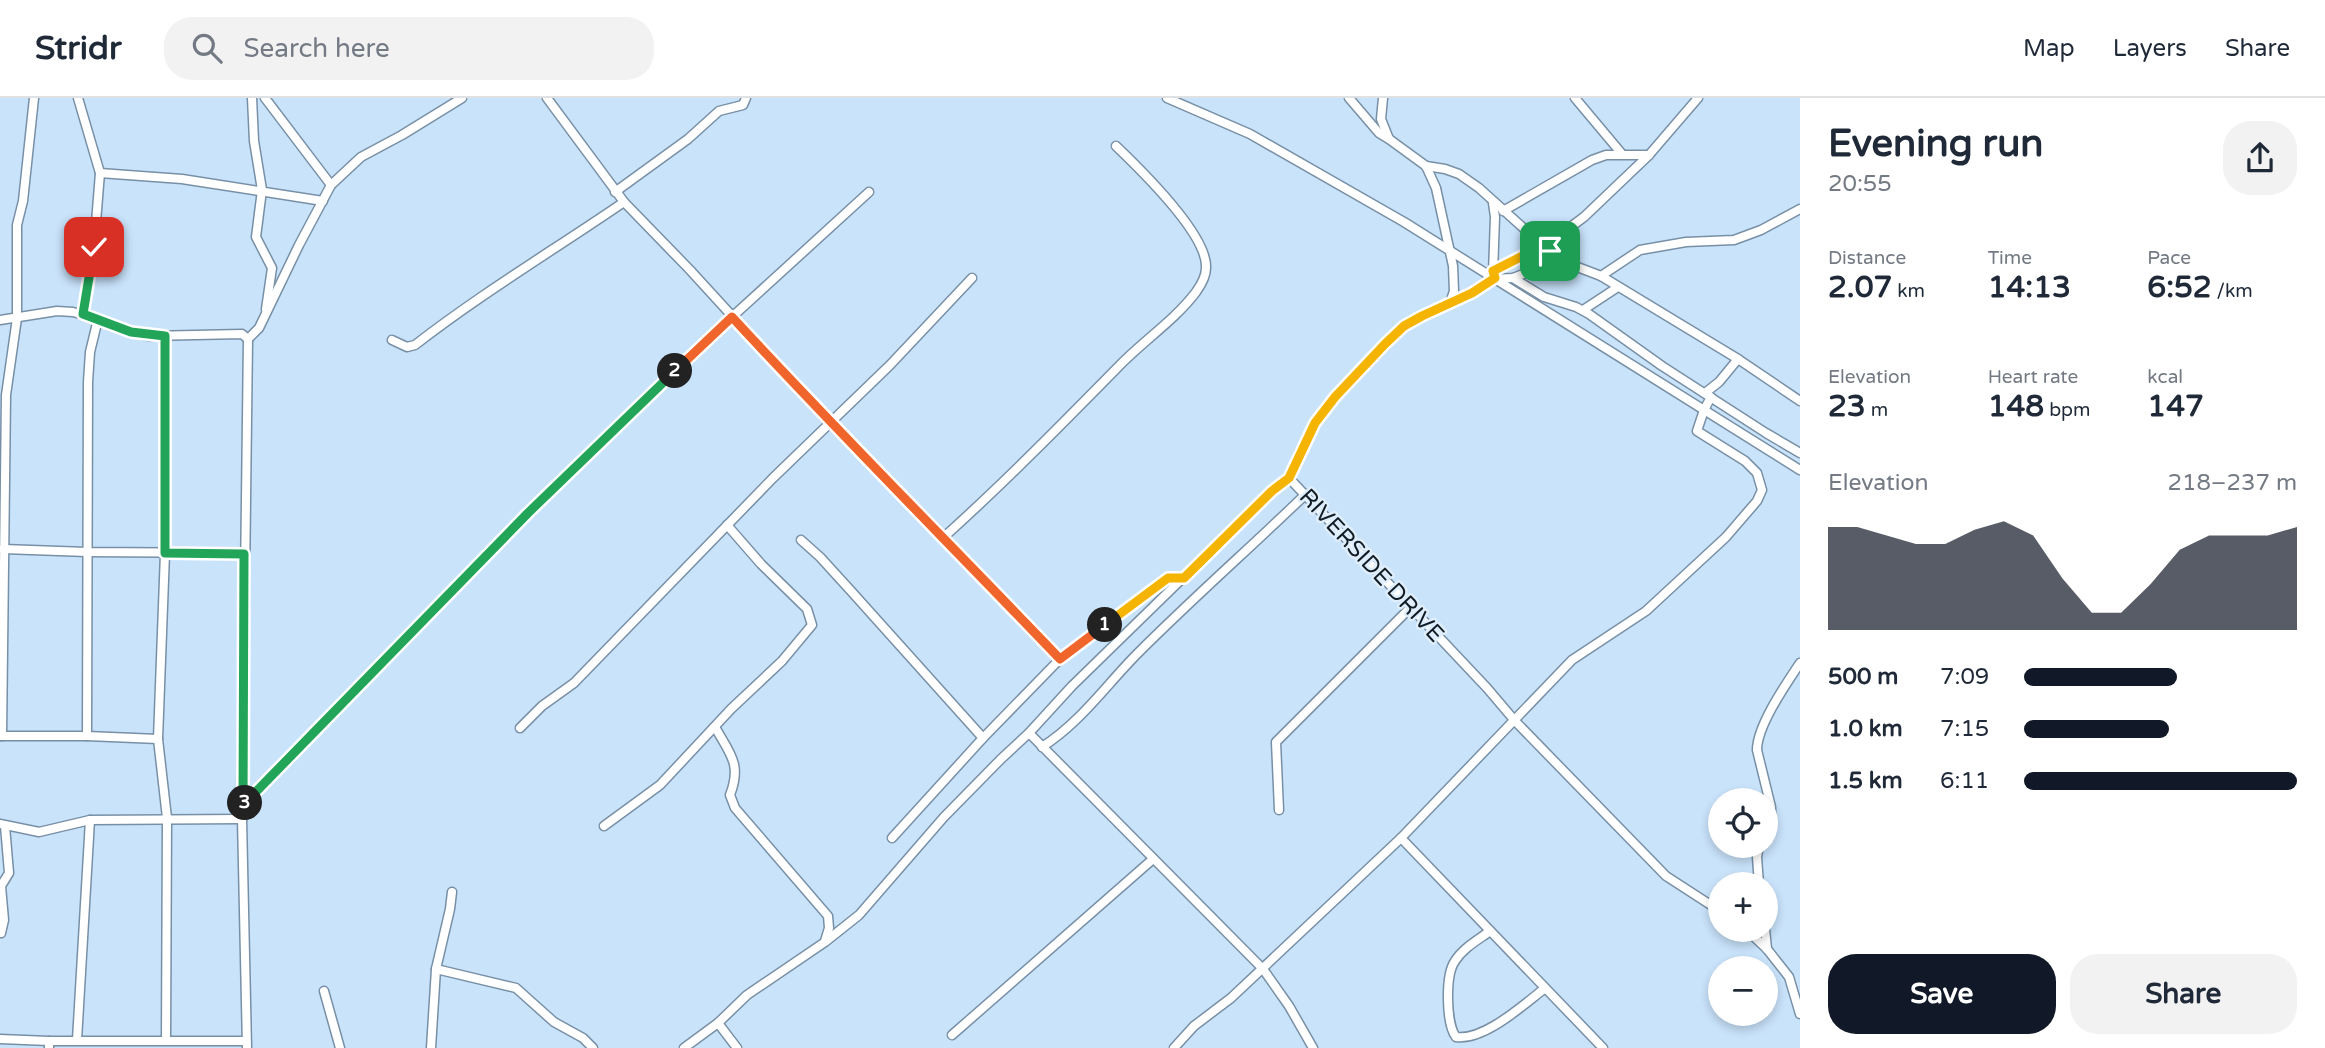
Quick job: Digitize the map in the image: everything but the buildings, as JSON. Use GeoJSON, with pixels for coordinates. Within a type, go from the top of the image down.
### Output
{"type":"FeatureCollection","features":[{"type":"Feature","properties":{"kind":"street"},"geometry":{"type":"LineString","coordinates":[[34,98],[23,201],[17,225],[17,318],[6,396],[1,736],[158,739]]}},
{"type":"Feature","properties":{"kind":"street"},"geometry":{"type":"LineString","coordinates":[[78,98],[100,173],[94,247],[83,314]]}},
{"type":"Feature","properties":{"kind":"street"},"geometry":{"type":"LineString","coordinates":[[252,98],[254,141],[262,190],[256,237],[272,268],[264,319]]}},
{"type":"Feature","properties":{"kind":"street"},"geometry":{"type":"LineString","coordinates":[[265,98],[331,185]]}},
{"type":"Feature","properties":{"kind":"street"},"geometry":{"type":"LineString","coordinates":[[247,339],[264,319],[331,185],[361,157],[462,98]]}},
{"type":"Feature","properties":{"kind":"street"},"geometry":{"type":"LineString","coordinates":[[547,98],[624,202],[829,422],[1060,659]]}},
{"type":"Feature","properties":{"kind":"street"},"geometry":{"type":"LineString","coordinates":[[615,192],[688,139],[719,111],[737,108],[743,105],[746,98]]}},
{"type":"Feature","properties":{"kind":"street"},"geometry":{"type":"LineString","coordinates":[[1167,98],[1250,134],[1450,249],[1800,470]]}},
{"type":"Feature","properties":{"kind":"street"},"geometry":{"type":"LineString","coordinates":[[1349,98],[1380,133],[1426,166],[1451,170],[1479,188],[1559,260],[1601,276],[1798,396]]}},
{"type":"Feature","properties":{"kind":"street"},"geometry":{"type":"LineString","coordinates":[[1383,98],[1381,120],[1389,139]]}},
{"type":"Feature","properties":{"kind":"street"},"geometry":{"type":"LineString","coordinates":[[1575,98],[1622,154]]}},
{"type":"Feature","properties":{"kind":"street"},"geometry":{"type":"LineString","coordinates":[[1289,478],[1315,423],[1335,397],[1404,326],[1472,293],[1596,207],[1649,155],[1698,98]]}},
{"type":"Feature","properties":{"kind":"street"},"geometry":{"type":"LineString","coordinates":[[944,537],[1011,477],[1121,363],[1185,304],[1205,276],[1207,265],[1191,230],[1116,146]]}},
{"type":"Feature","properties":{"kind":"street"},"geometry":{"type":"LineString","coordinates":[[1503,211],[1600,157],[1622,154],[1649,155]]}},
{"type":"Feature","properties":{"kind":"street"},"geometry":{"type":"LineString","coordinates":[[1426,166],[1436,188],[1450,249],[1454,283],[1450,303]]}},
{"type":"Feature","properties":{"kind":"street"},"geometry":{"type":"LineString","coordinates":[[100,173],[161,176],[323,201]]}},
{"type":"Feature","properties":{"kind":"street"},"geometry":{"type":"LineString","coordinates":[[243,804],[528,513],[732,317],[869,191]]}},
{"type":"Feature","properties":{"kind":"street"},"geometry":{"type":"LineString","coordinates":[[392,340],[407,347],[415,345],[492,289],[545,257],[624,202]]}},
{"type":"Feature","properties":{"kind":"street"},"geometry":{"type":"LineString","coordinates":[[1493,203],[1494,276]]}},
{"type":"Feature","properties":{"kind":"street"},"geometry":{"type":"LineString","coordinates":[[1601,276],[1640,250],[1686,242],[1734,240],[1798,214]]}},
{"type":"Feature","properties":{"kind":"street"},"geometry":{"type":"LineString","coordinates":[[1513,278],[1559,260]]}},
{"type":"Feature","properties":{"kind":"street"},"geometry":{"type":"LineString","coordinates":[[1494,276],[1513,278],[1544,297],[1583,310],[1622,339],[1800,453]]}},
{"type":"Feature","properties":{"kind":"street"},"geometry":{"type":"LineString","coordinates":[[520,728],[542,706],[574,683],[829,422],[890,365],[972,278]]}},
{"type":"Feature","properties":{"kind":"street"},"geometry":{"type":"LineString","coordinates":[[1583,310],[1618,287]]}},
{"type":"Feature","properties":{"kind":"street"},"geometry":{"type":"LineString","coordinates":[[0,320],[57,311],[83,314],[131,332],[165,336],[242,334],[247,339],[242,819],[247,1044],[166,1039],[125,1044],[77,1040],[49,1045],[0,1040]]}},
{"type":"Feature","properties":{"kind":"street"},"geometry":{"type":"LineString","coordinates":[[87,736],[88,382],[90,352],[97,318]]}},
{"type":"Feature","properties":{"kind":"street"},"geometry":{"type":"LineString","coordinates":[[165,336],[165,553],[158,739],[167,818],[166,1039]]}},
{"type":"Feature","properties":{"kind":"street"},"geometry":{"type":"LineString","coordinates":[[1174,1048],[1194,1026],[1231,998],[1401,838],[1572,660],[1646,611],[1726,537],[1757,501],[1762,490],[1757,473],[1745,461],[1698,432],[1708,395],[1738,359]]}},
{"type":"Feature","properties":{"kind":"street","name":"RIVERSIDE DRIVE"},"geometry":{"type":"LineString","coordinates":[[684,1048],[718,1023],[747,995],[825,942],[859,915],[944,817],[1072,686],[1272,491],[1289,478],[1515,720],[1666,876],[1708,903]]}},
{"type":"Feature","properties":{"kind":"street"},"geometry":{"type":"LineString","coordinates":[[1042,747],[1073,722],[1179,612],[1306,494]]}},
{"type":"Feature","properties":{"kind":"street"},"geometry":{"type":"LineString","coordinates":[[604,826],[660,785],[782,661],[813,625],[807,609],[761,564],[727,525]]}},
{"type":"Feature","properties":{"kind":"street"},"geometry":{"type":"LineString","coordinates":[[801,540],[852,591],[983,738]]}},
{"type":"Feature","properties":{"kind":"street"},"geometry":{"type":"LineString","coordinates":[[3,549],[244,554]]}},
{"type":"Feature","properties":{"kind":"street"},"geometry":{"type":"LineString","coordinates":[[892,838],[1060,659],[1168,578],[1184,578]]}},
{"type":"Feature","properties":{"kind":"street"},"geometry":{"type":"LineString","coordinates":[[1279,810],[1276,742],[1410,608]]}},
{"type":"Feature","properties":{"kind":"street"},"geometry":{"type":"LineString","coordinates":[[1765,788],[1758,738],[1800,663]]}},
{"type":"Feature","properties":{"kind":"street"},"geometry":{"type":"LineString","coordinates":[[715,727],[736,764],[736,780],[730,795],[735,808],[828,916],[829,928],[825,942]]}},
{"type":"Feature","properties":{"kind":"street"},"geometry":{"type":"LineString","coordinates":[[1029,733],[1263,968],[1313,1048]]}},
{"type":"Feature","properties":{"kind":"street"},"geometry":{"type":"LineString","coordinates":[[1,933],[4,920],[1,886],[9,873],[2,825],[39,832],[90,820],[242,819]]}},
{"type":"Feature","properties":{"kind":"street"},"geometry":{"type":"LineString","coordinates":[[77,1040],[90,820]]}},
{"type":"Feature","properties":{"kind":"street"},"geometry":{"type":"LineString","coordinates":[[1401,838],[1603,1048]]}},
{"type":"Feature","properties":{"kind":"street"},"geometry":{"type":"LineString","coordinates":[[952,1035],[1153,859]]}},
{"type":"Feature","properties":{"kind":"street"},"geometry":{"type":"LineString","coordinates":[[430,1048],[436,968],[452,892]]}},
{"type":"Feature","properties":{"kind":"street"},"geometry":{"type":"LineString","coordinates":[[1490,931],[1454,962],[1449,980],[1449,1010],[1451,1031],[1456,1037],[1464,1038],[1496,1024],[1544,989]]}},
{"type":"Feature","properties":{"kind":"street"},"geometry":{"type":"LineString","coordinates":[[1760,942],[1789,977],[1800,1014]]}},
{"type":"Feature","properties":{"kind":"street"},"geometry":{"type":"LineString","coordinates":[[1766,942],[1767,949]]}},
{"type":"Feature","properties":{"kind":"street"},"geometry":{"type":"LineString","coordinates":[[436,968],[516,988],[554,1022],[583,1038],[593,1048]]}},
{"type":"Feature","properties":{"kind":"street"},"geometry":{"type":"LineString","coordinates":[[324,991],[340,1048]]}},
{"type":"Feature","properties":{"kind":"street"},"geometry":{"type":"LineString","coordinates":[[718,1023],[737,1048]]}},
{"type":"Feature","properties":{"kind":"route"},"geometry":{"type":"LineString","coordinates":[[94,247],[83,314],[131,332],[165,336],[165,553],[244,554],[243,804],[528,513],[732,317],[829,422],[1060,659],[1168,578],[1184,578],[1272,491],[1289,478],[1315,423],[1335,397],[1404,326],[1479,290],[1495,278],[1493,271],[1544,245],[1550,251]]}}]}
